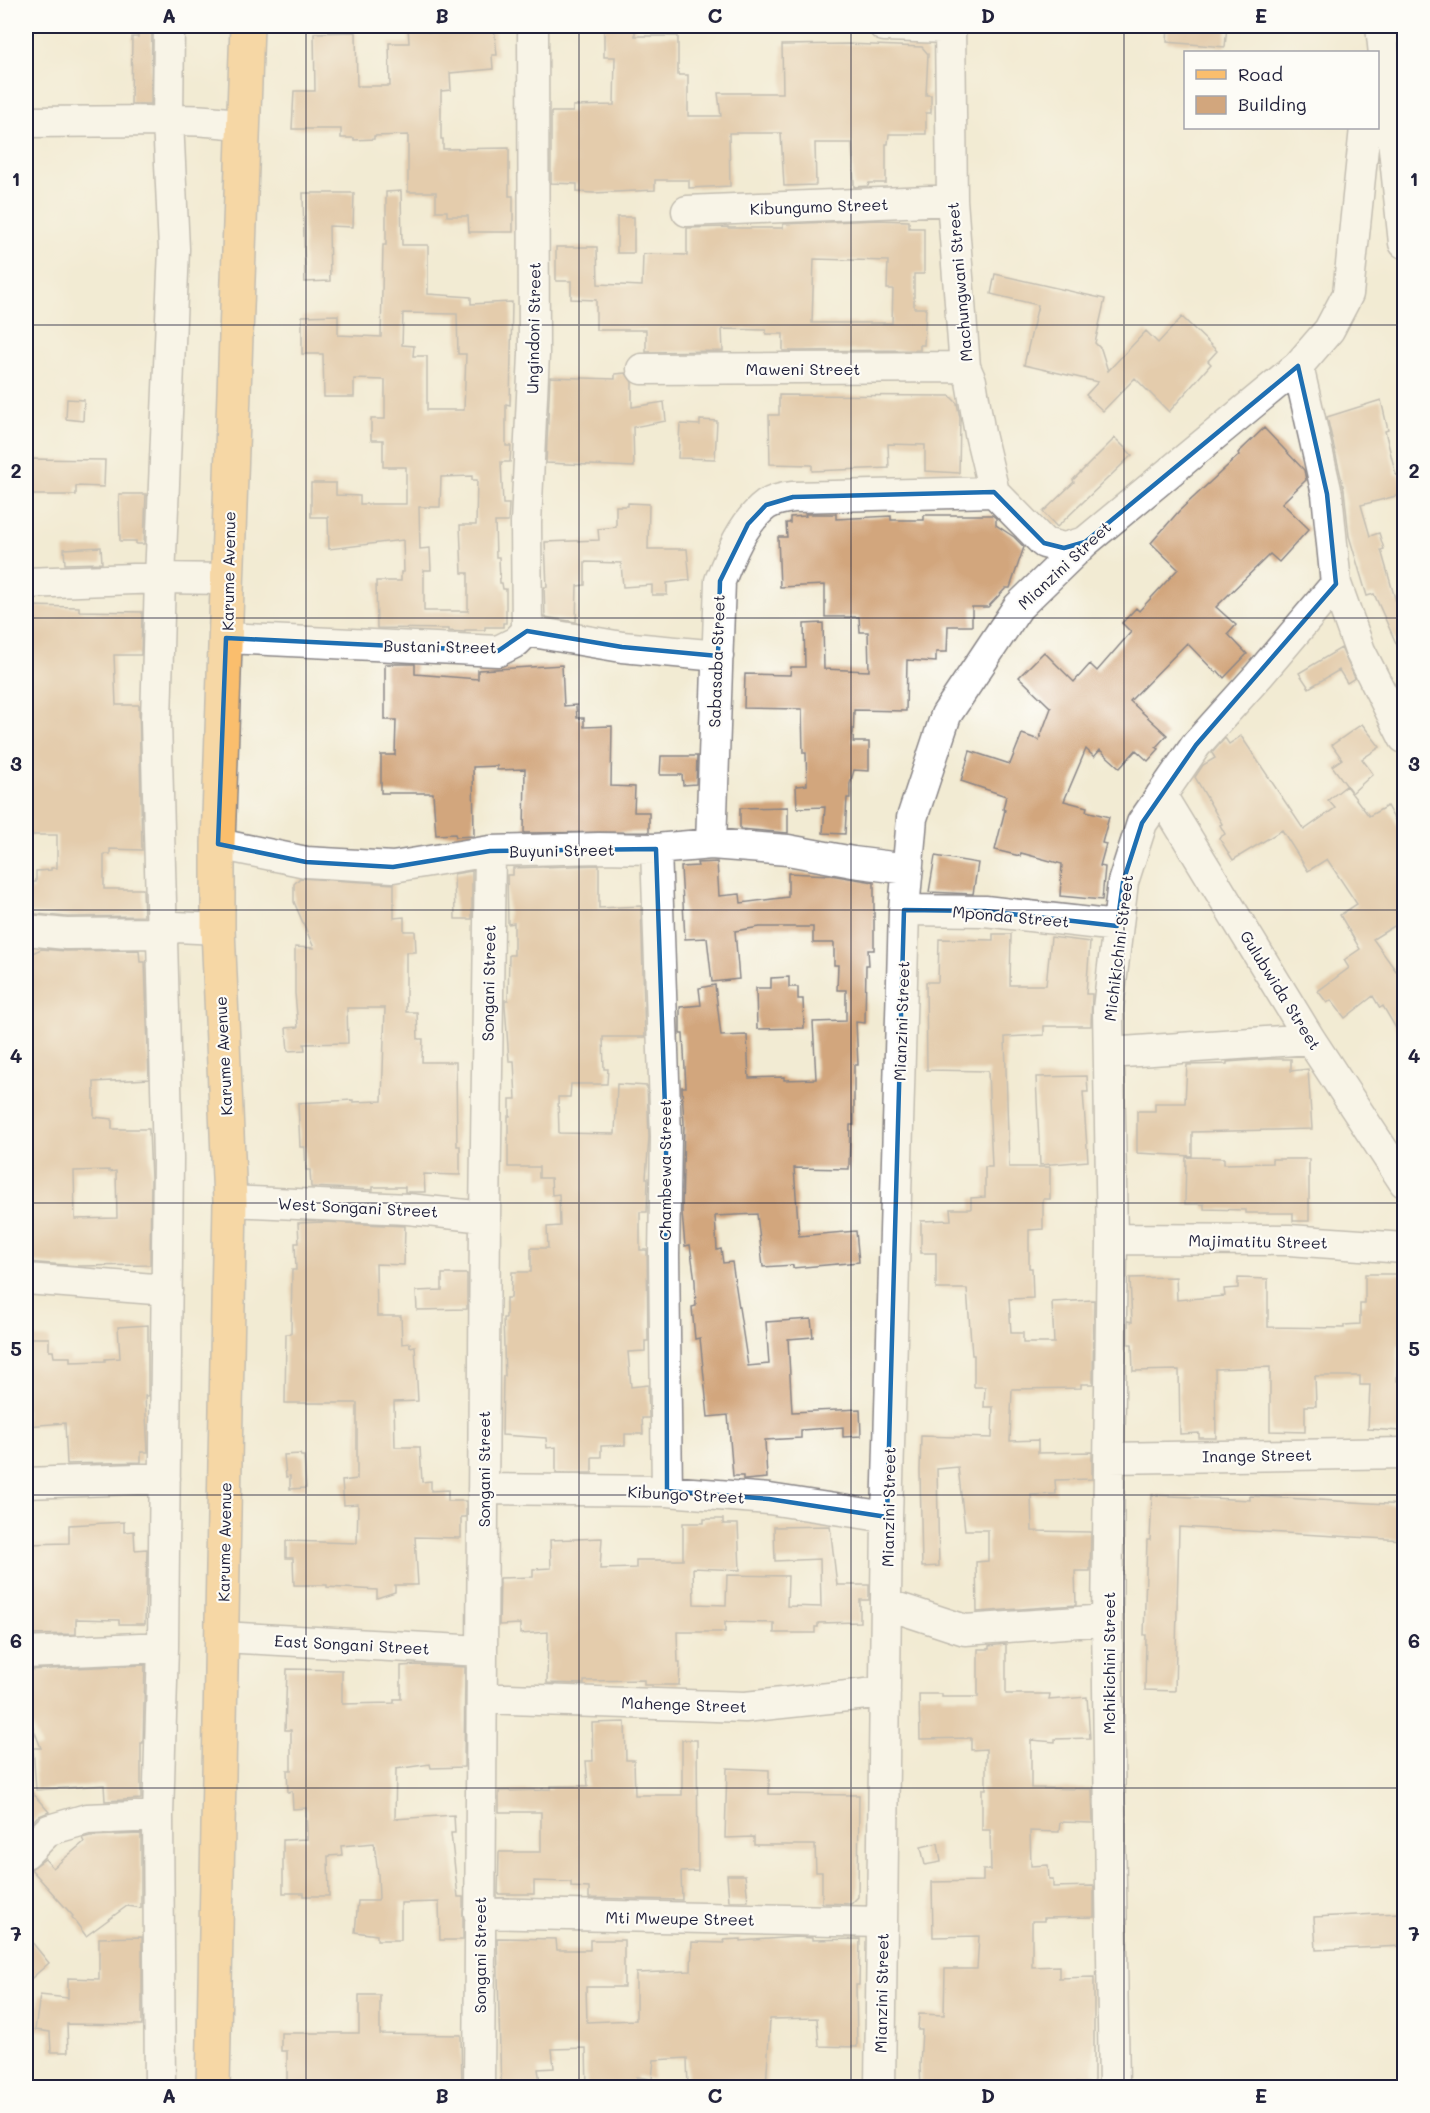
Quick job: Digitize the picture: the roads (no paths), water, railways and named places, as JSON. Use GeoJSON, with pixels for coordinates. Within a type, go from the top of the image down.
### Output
{"type":"FeatureCollection","features":[{"type":"Feature","properties":{"kind":"main road","name":"Karume Avenue"},"geometry":{"type":"LineString","coordinates":[[213,2088],[230,1201],[189,929],[218,844],[226,638],[195,579],[229,123],[247,26]]}},
{"type":"Feature","properties":{"kind":"street"},"geometry":{"type":"LineString","coordinates":[[160,2088],[158,1816],[164,1647],[168,1158],[189,929],[156,721],[195,579],[174,249],[175,121],[169,26]]}},
{"type":"Feature","properties":{"kind":"street","name":"Ungindoni Street"},"geometry":{"type":"LineString","coordinates":[[527,631],[527,493],[534,354],[533,26]]}},
{"type":"Feature","properties":{"kind":"street"},"geometry":{"type":"LineString","coordinates":[[884,26],[950,26]]}},
{"type":"Feature","properties":{"kind":"street","name":"Machungwani Street"},"geometry":{"type":"LineString","coordinates":[[950,26],[952,200],[965,367],[971,381],[980,434],[994,492]]}},
{"type":"Feature","properties":{"kind":"street"},"geometry":{"type":"LineString","coordinates":[[1374,51],[1380,26]]}},
{"type":"Feature","properties":{"kind":"street"},"geometry":{"type":"LineString","coordinates":[[1380,26],[1404,243]]}},
{"type":"Feature","properties":{"kind":"street"},"geometry":{"type":"LineString","coordinates":[[26,122],[229,123]]}},
{"type":"Feature","properties":{"kind":"street","name":"Mianzini Street"},"geometry":{"type":"LineString","coordinates":[[880,2088],[887,1517],[904,910],[912,818],[946,715],[1018,608],[1085,542],[1298,366],[1329,330],[1348,294],[1365,129]]}},
{"type":"Feature","properties":{"kind":"street","name":"Kibungumo Street"},"geometry":{"type":"LineString","coordinates":[[687,211],[952,200]]}},
{"type":"Feature","properties":{"kind":"street"},"geometry":{"type":"LineString","coordinates":[[1298,366],[1327,494],[1336,584],[1360,651],[1404,738]]}},
{"type":"Feature","properties":{"kind":"street","name":"Maweni Street"},"geometry":{"type":"LineString","coordinates":[[642,369],[965,367]]}},
{"type":"Feature","properties":{"kind":"street"},"geometry":{"type":"LineString","coordinates":[[994,492],[1044,543],[1064,549],[1085,542]]}},
{"type":"Feature","properties":{"kind":"street","name":"Sabasaba Street"},"geometry":{"type":"LineString","coordinates":[[711,844],[720,580],[748,524],[766,505],[793,497],[994,492]]}},
{"type":"Feature","properties":{"kind":"street"},"geometry":{"type":"LineString","coordinates":[[26,583],[195,579]]}},
{"type":"Feature","properties":{"kind":"street","name":"Michikichini Street"},"geometry":{"type":"LineString","coordinates":[[1112,1239],[1108,1009],[1123,882],[1142,823],[1196,745],[1336,584]]}},
{"type":"Feature","properties":{"kind":"street"},"geometry":{"type":"LineString","coordinates":[[527,631],[622,647],[718,656]]}},
{"type":"Feature","properties":{"kind":"street","name":"Bustani Street"},"geometry":{"type":"LineString","coordinates":[[226,638],[498,651],[516,642],[527,631]]}},
{"type":"Feature","properties":{"kind":"street","name":"Gulubwida Street"},"geometry":{"type":"LineString","coordinates":[[1161,795],[1310,1039],[1404,1182]]}},
{"type":"Feature","properties":{"kind":"street","name":"Buyuni Street"},"geometry":{"type":"LineString","coordinates":[[218,844],[306,862],[393,867],[490,851],[656,849],[711,844],[788,850],[908,869]]}},
{"type":"Feature","properties":{"kind":"street","name":"Chambewa Street"},"geometry":{"type":"LineString","coordinates":[[656,849],[666,1137],[664,1256],[667,1491]]}},
{"type":"Feature","properties":{"kind":"street","name":"Songani Street"},"geometry":{"type":"LineString","coordinates":[[479,2088],[490,851]]}},
{"type":"Feature","properties":{"kind":"street","name":"Mponda Street"},"geometry":{"type":"LineString","coordinates":[[904,910],[985,911],[1118,927]]}},
{"type":"Feature","properties":{"kind":"street"},"geometry":{"type":"LineString","coordinates":[[26,930],[66,934],[189,929]]}},
{"type":"Feature","properties":{"kind":"street"},"geometry":{"type":"LineString","coordinates":[[1109,1053],[1310,1039]]}},
{"type":"Feature","properties":{"kind":"street","name":"West Songani Street"},"geometry":{"type":"LineString","coordinates":[[230,1201],[408,1209],[485,1217]]}},
{"type":"Feature","properties":{"kind":"street","name":"Majimatitu Street"},"geometry":{"type":"LineString","coordinates":[[1112,1239],[1289,1240],[1404,1248]]}},
{"type":"Feature","properties":{"kind":"street","name":"Mchikichini Street"},"geometry":{"type":"LineString","coordinates":[[1112,1239],[1107,1620],[1114,2088]]}},
{"type":"Feature","properties":{"kind":"street"},"geometry":{"type":"LineString","coordinates":[[26,1279],[167,1290]]}},
{"type":"Feature","properties":{"kind":"street","name":"Inange Street"},"geometry":{"type":"LineString","coordinates":[[1110,1458],[1404,1453]]}},
{"type":"Feature","properties":{"kind":"street"},"geometry":{"type":"LineString","coordinates":[[26,1483],[165,1478]]}},
{"type":"Feature","properties":{"kind":"street","name":"Kibungo Street"},"geometry":{"type":"LineString","coordinates":[[483,1489],[667,1491],[769,1499],[887,1517]]}},
{"type":"Feature","properties":{"kind":"street"},"geometry":{"type":"LineString","coordinates":[[886,1604],[965,1630],[1107,1620]]}},
{"type":"Feature","properties":{"kind":"street","name":"East Songani Street"},"geometry":{"type":"LineString","coordinates":[[222,1637],[482,1651]]}},
{"type":"Feature","properties":{"kind":"street"},"geometry":{"type":"LineString","coordinates":[[26,1653],[164,1647]]}},
{"type":"Feature","properties":{"kind":"street","name":"Mahenge Street"},"geometry":{"type":"LineString","coordinates":[[482,1698],[745,1707],[885,1692]]}},
{"type":"Feature","properties":{"kind":"street"},"geometry":{"type":"LineString","coordinates":[[26,1853],[49,1830],[87,1819],[158,1816]]}},
{"type":"Feature","properties":{"kind":"street","name":"Mti Mweupe Street"},"geometry":{"type":"LineString","coordinates":[[479,1913],[882,1922]]}}]}
